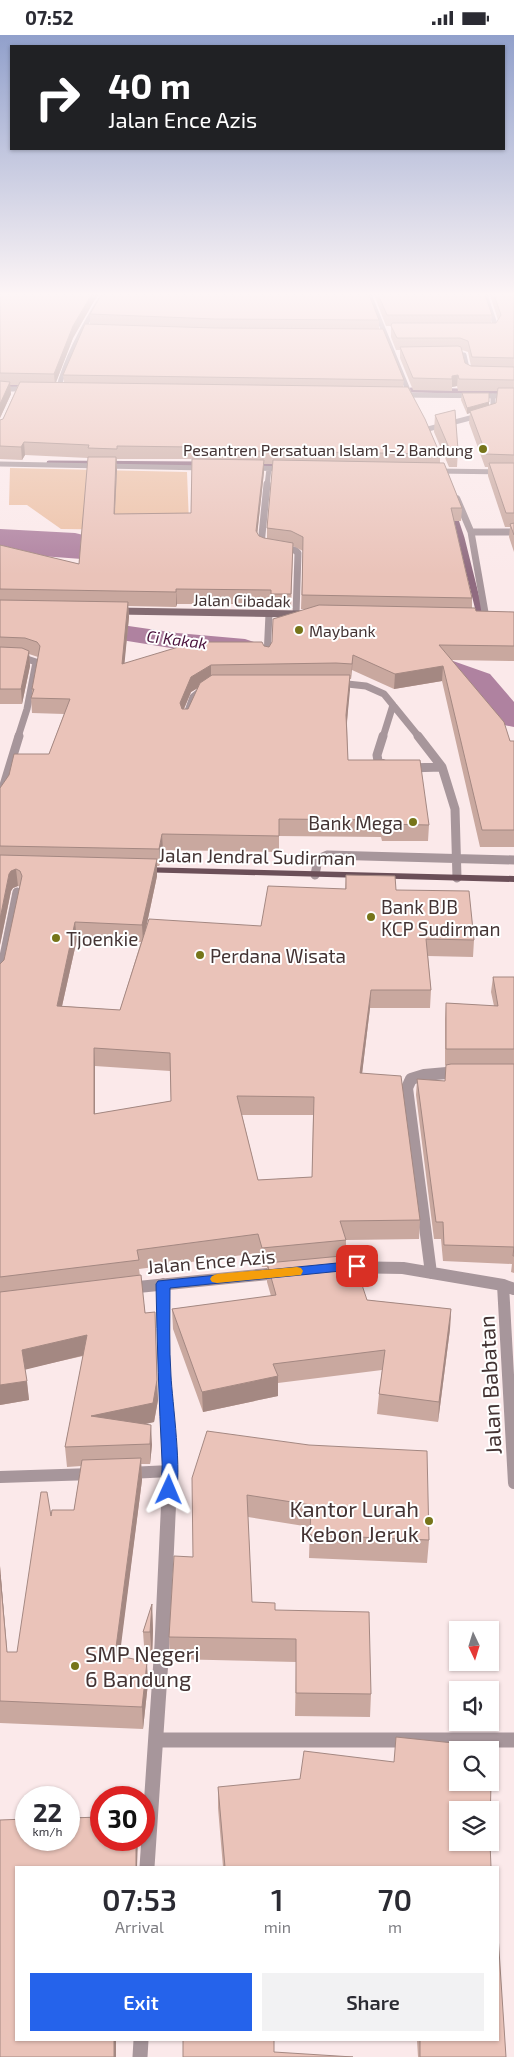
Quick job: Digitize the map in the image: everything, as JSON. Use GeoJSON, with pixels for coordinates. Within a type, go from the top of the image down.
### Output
{"type":"FeatureCollection","features":[{"type":"Feature","properties":{"kind":"main road","name":"Jalan Cibadak"},"geometry":{"type":"LineString","coordinates":[[110,611],[306,615]]}},
{"type":"Feature","properties":{"kind":"main road"},"geometry":{"type":"LineString","coordinates":[[477,618],[496,618]]}},
{"type":"Feature","properties":{"kind":"main road","name":"Jalan Jendral Sudirman"},"geometry":{"type":"LineString","coordinates":[[130,870],[514,879]]}},
{"type":"Feature","properties":{"kind":"street"},"geometry":{"type":"LineString","coordinates":[[50,390],[58,386]]}},
{"type":"Feature","properties":{"kind":"street"},"geometry":{"type":"LineString","coordinates":[[60,386],[68,390]]}},
{"type":"Feature","properties":{"kind":"street"},"geometry":{"type":"LineString","coordinates":[[407,386],[414,404]]}},
{"type":"Feature","properties":{"kind":"street"},"geometry":{"type":"LineString","coordinates":[[0,389],[34,389]]}},
{"type":"Feature","properties":{"kind":"street"},"geometry":{"type":"LineString","coordinates":[[14,397],[18,389]]}},
{"type":"Feature","properties":{"kind":"street"},"geometry":{"type":"LineString","coordinates":[[390,395],[514,396]]}},
{"type":"Feature","properties":{"kind":"street"},"geometry":{"type":"LineString","coordinates":[[428,429],[487,415],[493,411],[492,396]]}},
{"type":"Feature","properties":{"kind":"street"},"geometry":{"type":"LineString","coordinates":[[423,421],[431,438]]}},
{"type":"Feature","properties":{"kind":"street"},"geometry":{"type":"LineString","coordinates":[[442,463],[448,479]]}},
{"type":"Feature","properties":{"kind":"street"},"geometry":{"type":"LineString","coordinates":[[0,465],[209,468]]}},
{"type":"Feature","properties":{"kind":"street"},"geometry":{"type":"LineString","coordinates":[[249,468],[298,469]]}},
{"type":"Feature","properties":{"kind":"street"},"geometry":{"type":"LineString","coordinates":[[268,549],[261,545],[269,469]]}},
{"type":"Feature","properties":{"kind":"street"},"geometry":{"type":"LineString","coordinates":[[425,471],[514,472]]}},
{"type":"Feature","properties":{"kind":"street"},"geometry":{"type":"LineString","coordinates":[[452,488],[471,533],[486,618]]}},
{"type":"Feature","properties":{"kind":"street"},"geometry":{"type":"LineString","coordinates":[[471,533],[514,532]]}},
{"type":"Feature","properties":{"kind":"street"},"geometry":{"type":"LineString","coordinates":[[278,549],[295,550],[298,553],[296,614]]}},
{"type":"Feature","properties":{"kind":"street"},"geometry":{"type":"LineString","coordinates":[[267,654],[269,614]]}},
{"type":"Feature","properties":{"kind":"street"},"geometry":{"type":"LineString","coordinates":[[0,657],[34,659],[36,662],[26,709],[0,798]]}},
{"type":"Feature","properties":{"kind":"street"},"geometry":{"type":"LineString","coordinates":[[326,683],[366,686],[384,695],[442,767],[455,809],[457,878]]}},
{"type":"Feature","properties":{"kind":"street"},"geometry":{"type":"LineString","coordinates":[[185,720],[192,697],[211,685]]}},
{"type":"Feature","properties":{"kind":"street"},"geometry":{"type":"LineString","coordinates":[[393,705],[377,755],[378,761],[384,765],[399,768],[442,767]]}},
{"type":"Feature","properties":{"kind":"street"},"geometry":{"type":"LineString","coordinates":[[315,875],[316,859],[326,855],[514,860]]}},
{"type":"Feature","properties":{"kind":"street"},"geometry":{"type":"LineString","coordinates":[[0,976],[17,893]]}},
{"type":"Feature","properties":{"kind":"street"},"geometry":{"type":"LineString","coordinates":[[431,1273],[407,1088],[411,1079],[424,1075],[470,1072]]}},
{"type":"Feature","properties":{"kind":"street"},"geometry":{"type":"LineString","coordinates":[[328,1269],[357,1266],[431,1273],[509,1287]]}},
{"type":"Feature","properties":{"kind":"street","name":"Jalan Ence Azis"},"geometry":{"type":"LineString","coordinates":[[114,1289],[289,1272]]}},
{"type":"Feature","properties":{"kind":"street"},"geometry":{"type":"LineString","coordinates":[[147,1866],[156,1740],[170,1471],[164,1374],[163,1284]]}},
{"type":"Feature","properties":{"kind":"street","name":"Jalan Babatan"},"geometry":{"type":"LineString","coordinates":[[509,1287],[514,1483]]}},
{"type":"Feature","properties":{"kind":"street"},"geometry":{"type":"LineString","coordinates":[[0,1477],[170,1471]]}},
{"type":"Feature","properties":{"kind":"street"},"geometry":{"type":"LineString","coordinates":[[156,1740],[514,1740]]}},
{"type":"Feature","properties":{"kind":"street"},"geometry":{"type":"LineString","coordinates":[[140,2041],[140,2057]]}},
{"type":"Feature","properties":{"kind":"shaded area"},"geometry":{"type":"Polygon","coordinates":[[[10,468],[187,472],[189,523],[139,530],[61,529],[27,505],[9,505],[10,468]]]}},
{"type":"Feature","properties":{"kind":"building"},"geometry":{"type":"Polygon","coordinates":[[[0,386],[8,386],[0,404],[0,386]]]}},
{"type":"Feature","properties":{"kind":"building"},"geometry":{"type":"Polygon","coordinates":[[[18,386],[408,387],[425,419],[440,454],[192,450],[192,447],[117,446],[117,449],[88,448],[89,445],[24,442],[21,447],[0,446],[0,420],[3,419],[18,386]]]}},
{"type":"Feature","properties":{"kind":"building"},"geometry":{"type":"Polygon","coordinates":[[[498,388],[514,388],[514,455],[486,454],[470,411],[496,403],[498,388]]]}},
{"type":"Feature","properties":{"kind":"building"},"geometry":{"type":"Polygon","coordinates":[[[462,393],[489,393],[489,402],[467,408],[462,393]]]}},
{"type":"Feature","properties":{"kind":"building"},"geometry":{"type":"Polygon","coordinates":[[[455,410],[458,450],[450,450],[435,415],[455,410]]]}},
{"type":"Feature","properties":{"kind":"building"},"geometry":{"type":"Polygon","coordinates":[[[88,457],[116,457],[114,514],[191,513],[192,459],[264,460],[256,531],[259,536],[264,538],[293,543],[291,594],[271,594],[271,590],[176,589],[176,592],[0,589],[0,545],[79,564],[88,457]]]}},
{"type":"Feature","properties":{"kind":"building"},"geometry":{"type":"Polygon","coordinates":[[[273,460],[444,463],[462,508],[451,508],[472,598],[302,595],[303,537],[291,531],[267,528],[273,460]]]}},
{"type":"Feature","properties":{"kind":"building"},"geometry":{"type":"Polygon","coordinates":[[[489,463],[514,463],[514,513],[506,513],[489,463]]]}},
{"type":"Feature","properties":{"kind":"building"},"geometry":{"type":"Polygon","coordinates":[[[514,523],[514,535],[510,524],[514,523]]]}},
{"type":"Feature","properties":{"kind":"building"},"geometry":{"type":"Polygon","coordinates":[[[0,600],[128,602],[122,664],[195,642],[262,642],[264,646],[269,647],[272,642],[273,619],[319,605],[475,608],[476,611],[514,612],[514,646],[439,645],[504,722],[510,741],[514,741],[514,830],[482,830],[443,666],[395,674],[353,655],[352,664],[211,665],[191,677],[180,703],[182,709],[188,709],[200,683],[212,675],[350,675],[346,715],[348,760],[420,760],[429,825],[382,824],[382,820],[279,819],[279,836],[162,834],[159,849],[0,846],[0,788],[9,775],[14,754],[49,754],[70,699],[31,698],[40,646],[37,642],[25,638],[0,637],[0,600]]]}},
{"type":"Feature","properties":{"kind":"building"},"geometry":{"type":"Polygon","coordinates":[[[0,647],[22,648],[29,651],[21,689],[0,689],[0,647]]]}},
{"type":"Feature","properties":{"kind":"building"},"geometry":{"type":"Polygon","coordinates":[[[0,855],[157,859],[142,925],[75,922],[57,1006],[120,1010],[149,919],[261,926],[268,886],[346,889],[346,875],[395,876],[396,890],[469,891],[474,940],[426,939],[431,990],[371,990],[360,1073],[401,1076],[420,1220],[340,1221],[346,1240],[262,1248],[258,1234],[137,1250],[139,1260],[0,1277],[0,964],[4,960],[22,876],[20,871],[16,869],[9,874],[0,919],[0,855]],[[94,1048],[94,1114],[171,1101],[170,1053],[94,1048]],[[237,1096],[258,1180],[312,1177],[314,1097],[237,1096]]]}},
{"type":"Feature","properties":{"kind":"building"},"geometry":{"type":"Polygon","coordinates":[[[493,977],[514,977],[514,1049],[446,1049],[446,1003],[498,1006],[493,977]]]}},
{"type":"Feature","properties":{"kind":"building"},"geometry":{"type":"Polygon","coordinates":[[[514,1064],[514,1247],[444,1245],[443,1222],[436,1222],[417,1079],[445,1081],[446,1065],[514,1064]]]}},
{"type":"Feature","properties":{"kind":"building"},"geometry":{"type":"Polygon","coordinates":[[[352,1255],[367,1300],[451,1309],[439,1402],[379,1394],[385,1350],[273,1364],[278,1376],[202,1392],[172,1309],[276,1295],[267,1263],[352,1255]]]}},
{"type":"Feature","properties":{"kind":"building"},"geometry":{"type":"Polygon","coordinates":[[[141,1275],[145,1313],[155,1312],[157,1380],[153,1403],[91,1416],[151,1425],[150,1444],[65,1447],[87,1335],[22,1350],[27,1381],[0,1385],[0,1292],[141,1275]]]}},
{"type":"Feature","properties":{"kind":"building"},"geometry":{"type":"Polygon","coordinates":[[[207,1431],[309,1445],[427,1451],[429,1540],[310,1535],[311,1505],[247,1495],[252,1602],[275,1603],[275,1610],[369,1612],[371,1694],[296,1693],[296,1639],[169,1637],[174,1556],[193,1557],[192,1478],[207,1431]]]}},
{"type":"Feature","properties":{"kind":"building"},"geometry":{"type":"Polygon","coordinates":[[[141,1458],[115,1655],[147,1662],[142,1707],[0,1701],[0,1575],[7,1652],[17,1652],[41,1492],[47,1492],[51,1516],[52,1510],[74,1510],[82,1460],[141,1458]]]}},
{"type":"Feature","properties":{"kind":"building"},"geometry":{"type":"Polygon","coordinates":[[[152,1604],[150,1632],[143,1632],[152,1604]]]}},
{"type":"Feature","properties":{"kind":"building"},"geometry":{"type":"Polygon","coordinates":[[[396,1737],[449,1743],[449,1791],[491,1791],[491,1801],[449,1801],[449,1851],[490,1851],[491,1866],[225,1866],[218,1787],[300,1779],[304,1751],[394,1762],[396,1737]]]}},
{"type":"Feature","properties":{"kind":"building"},"geometry":{"type":"Polygon","coordinates":[[[90,1817],[90,1851],[136,1851],[136,1866],[15,1866],[15,2041],[114,2041],[114,2057],[0,2057],[0,1820],[15,1819],[15,1851],[80,1851],[80,1818],[90,1817]]]}},
{"type":"Feature","properties":{"kind":"building"},"geometry":{"type":"Polygon","coordinates":[[[499,1950],[506,2057],[420,2057],[420,2041],[499,2041],[499,1950]]]}},
{"type":"Feature","properties":{"kind":"building"},"geometry":{"type":"Polygon","coordinates":[[[183,2041],[274,2041],[274,2052],[353,2057],[183,2057],[183,2041]]]}},
{"type":"Feature","properties":{"kind":"waterway"},"geometry":{"type":"LineString","coordinates":[[411,390],[514,392]]}},
{"type":"Feature","properties":{"kind":"waterway"},"geometry":{"type":"LineString","coordinates":[[49,463],[204,464]]}},
{"type":"Feature","properties":{"kind":"waterway"},"geometry":{"type":"LineString","coordinates":[[251,465],[286,465]]}},
{"type":"Feature","properties":{"kind":"waterway"},"geometry":{"type":"LineString","coordinates":[[451,508],[461,538],[480,614]]}},
{"type":"Feature","properties":{"kind":"waterway","name":"Ci Kakak"},"geometry":{"type":"LineString","coordinates":[[0,541],[75,545],[103,552],[100,594]]}},
{"type":"Feature","properties":{"kind":"waterway","name":"Ci Kakak"},"geometry":{"type":"LineString","coordinates":[[87,628],[177,641],[245,647]]}},
{"type":"Feature","properties":{"kind":"waterway","name":"Ci Kakak"},"geometry":{"type":"LineString","coordinates":[[416,656],[481,680],[514,719]]}},
{"type":"Feature","properties":{"kind":"slow traffic"},"geometry":{"type":"LineString","coordinates":[[217,1279],[297,1271]]}},
{"type":"Feature","properties":{"kind":"place","name":"Pesantren Persatuan Islam 1-2 Bandung"},"geometry":{"type":"Point","coordinates":[483,449]}},
{"type":"Feature","properties":{"kind":"place","name":"Maybank"},"geometry":{"type":"Point","coordinates":[299,630]}},
{"type":"Feature","properties":{"kind":"place","name":"Bank Mega"},"geometry":{"type":"Point","coordinates":[413,822]}},
{"type":"Feature","properties":{"kind":"place","name":"Bank BJB KCP Sudirman"},"geometry":{"type":"Point","coordinates":[371,917]}},
{"type":"Feature","properties":{"kind":"place","name":"Tjoenkie"},"geometry":{"type":"Point","coordinates":[56,938]}},
{"type":"Feature","properties":{"kind":"place","name":"Perdana Wisata"},"geometry":{"type":"Point","coordinates":[200,955]}},
{"type":"Feature","properties":{"kind":"place","name":"Kantor Lurah Kebon Jeruk"},"geometry":{"type":"Point","coordinates":[429,1521]}},
{"type":"Feature","properties":{"kind":"place","name":"SMP Negeri 6 Bandung"},"geometry":{"type":"Point","coordinates":[75,1666]}},
{"type":"Feature","properties":{"kind":"route"},"geometry":{"type":"LineString","coordinates":[[169,1490],[170,1471],[164,1374],[163,1284],[357,1266]]}}]}
